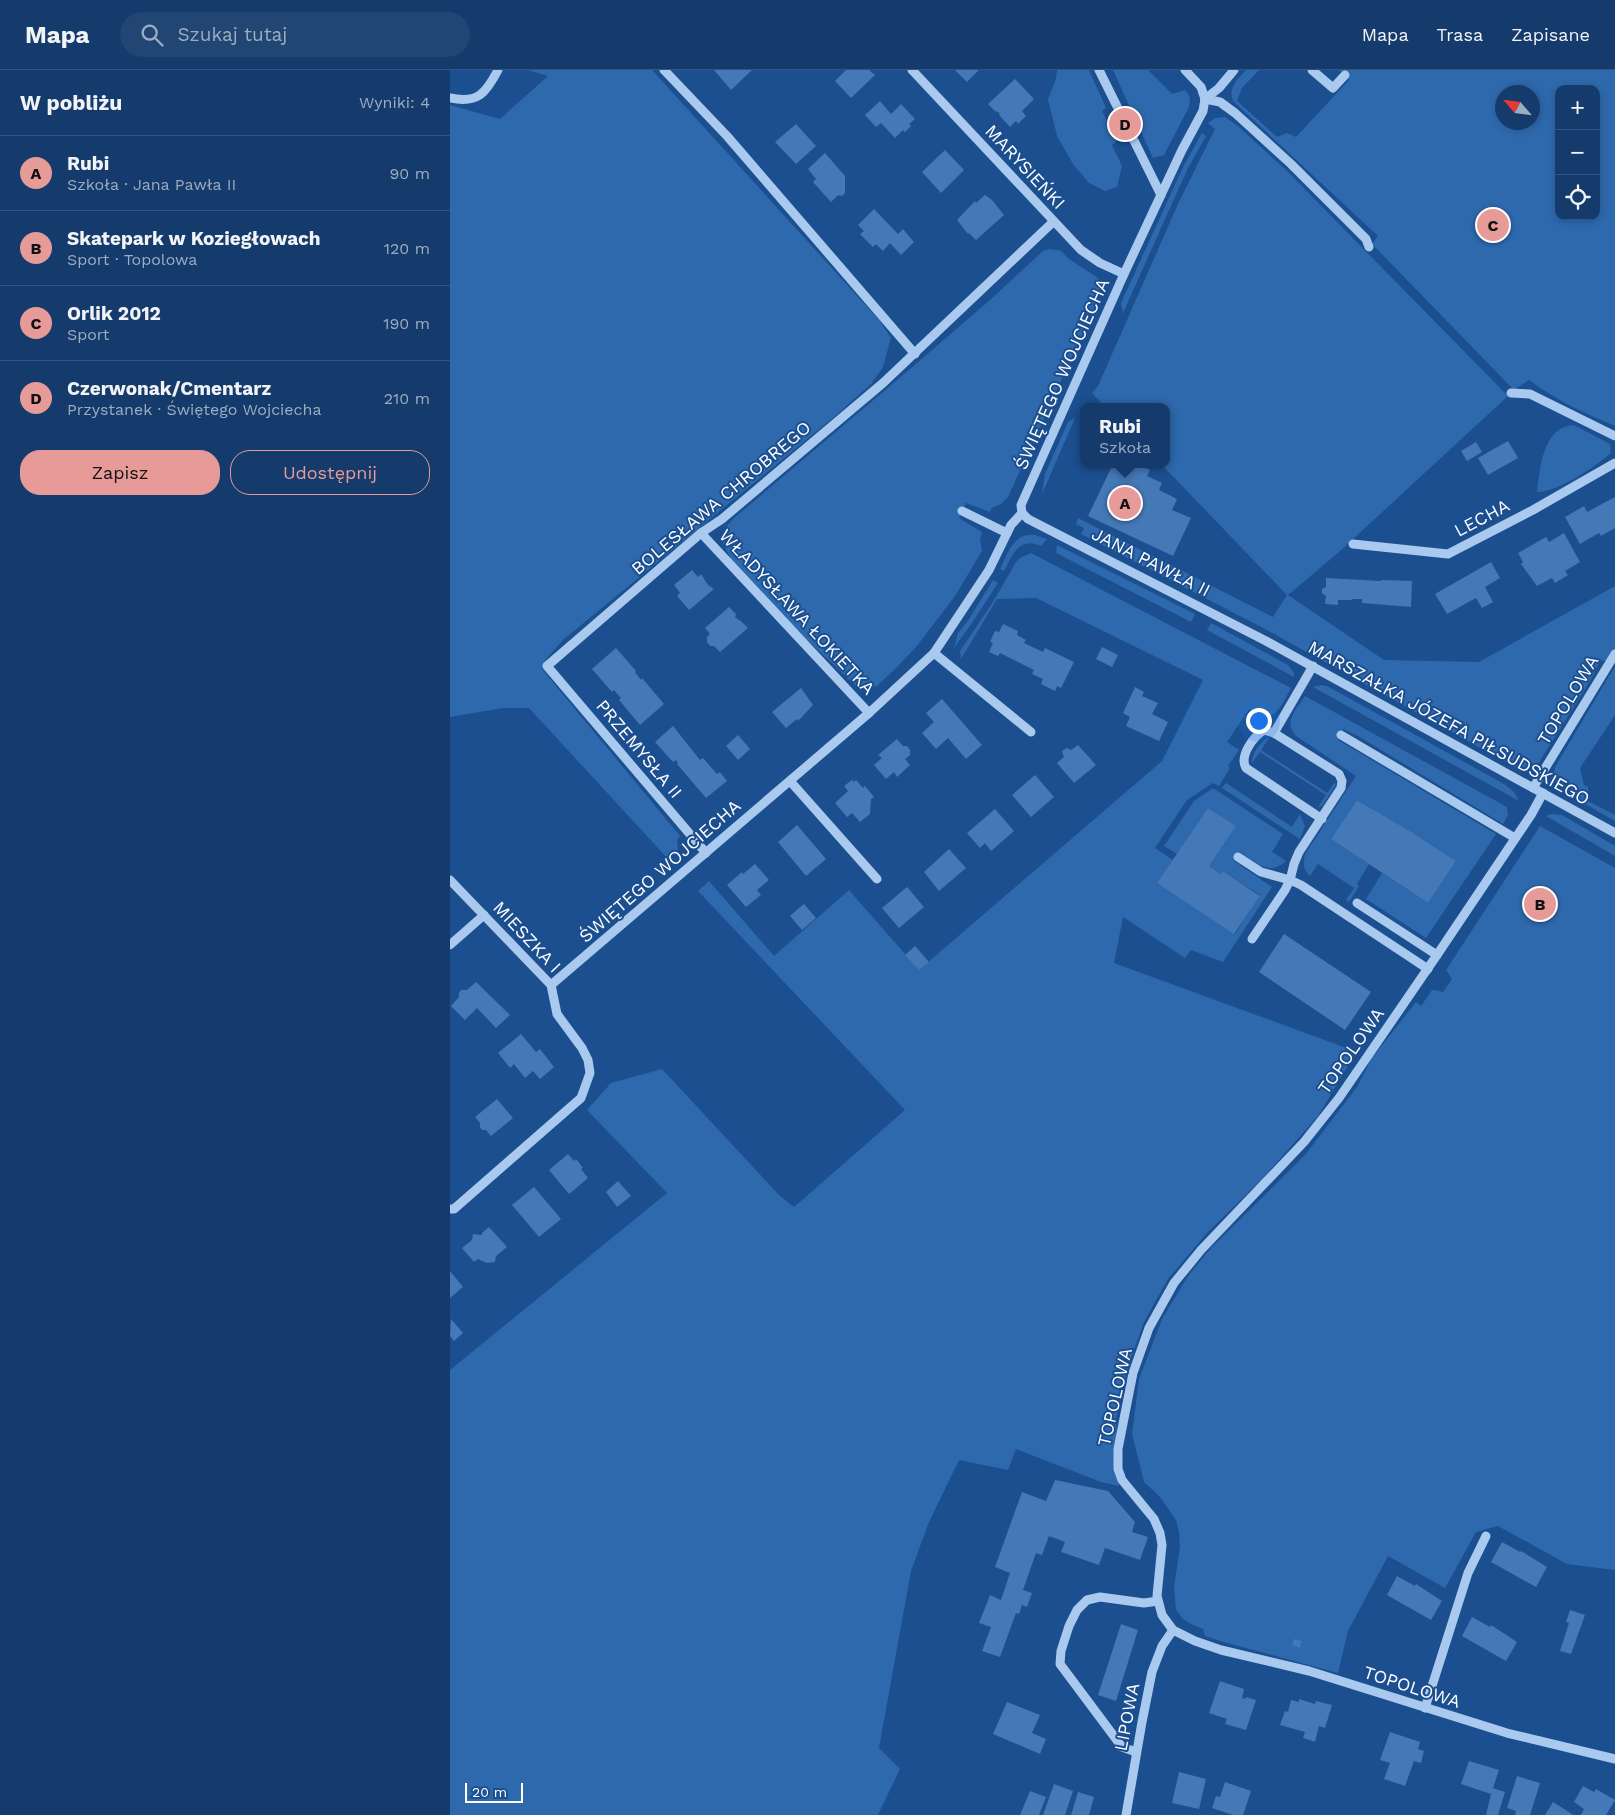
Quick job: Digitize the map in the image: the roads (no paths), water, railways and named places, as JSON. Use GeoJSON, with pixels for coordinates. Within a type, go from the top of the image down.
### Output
{"type":"FeatureCollection","features":[{"type":"Feature","properties":{"kind":"street"},"geometry":{"type":"LineString","coordinates":[[450,98],[465,101],[478,98],[489,88],[498,70]]}},
{"type":"Feature","properties":{"kind":"street"},"geometry":{"type":"LineString","coordinates":[[664,70],[727,136],[915,354]]}},
{"type":"Feature","properties":{"kind":"street","name":"MARYSIEŃKI"},"geometry":{"type":"LineString","coordinates":[[912,70],[1081,250],[1100,263],[1124,274]]}},
{"type":"Feature","properties":{"kind":"street"},"geometry":{"type":"LineString","coordinates":[[1099,70],[1161,195]]}},
{"type":"Feature","properties":{"kind":"street"},"geometry":{"type":"LineString","coordinates":[[1185,70],[1201,88],[1206,99]]}},
{"type":"Feature","properties":{"kind":"street"},"geometry":{"type":"LineString","coordinates":[[1206,99],[1219,88],[1234,70]]}},
{"type":"Feature","properties":{"kind":"street"},"geometry":{"type":"LineString","coordinates":[[1312,70],[1332,88],[1344,75]]}},
{"type":"Feature","properties":{"kind":"street"},"geometry":{"type":"LineString","coordinates":[[1206,99],[1220,102],[1243,120],[1291,164],[1366,239],[1369,247]]}},
{"type":"Feature","properties":{"kind":"street","name":"ŚWIĘTEGO WOJCIECHA"},"geometry":{"type":"LineString","coordinates":[[551,985],[869,713],[934,653],[990,570],[1007,533],[1022,512],[1021,505],[1124,274],[1203,111],[1206,99]]}},
{"type":"Feature","properties":{"kind":"street","name":"BOLESŁAWA CHROBREGO"},"geometry":{"type":"LineString","coordinates":[[547,666],[701,533],[729,514],[915,354],[1053,222]]}},
{"type":"Feature","properties":{"kind":"street"},"geometry":{"type":"LineString","coordinates":[[1511,393],[1530,394],[1615,436]]}},
{"type":"Feature","properties":{"kind":"street","name":"LECHA"},"geometry":{"type":"LineString","coordinates":[[1353,544],[1448,554],[1540,506],[1615,463]]}},
{"type":"Feature","properties":{"kind":"street"},"geometry":{"type":"LineString","coordinates":[[962,511],[1007,533]]}},
{"type":"Feature","properties":{"kind":"street","name":"JANA PAWŁA II"},"geometry":{"type":"LineString","coordinates":[[1022,512],[1028,518],[1266,641]]}},
{"type":"Feature","properties":{"kind":"street","name":"WŁADYSŁAWA ŁOKIETKA"},"geometry":{"type":"LineString","coordinates":[[701,533],[869,713]]}},
{"type":"Feature","properties":{"kind":"street","name":"MARSZAŁKA JÓZEFA PIŁSUDSKIEGO"},"geometry":{"type":"LineString","coordinates":[[1266,641],[1615,833]]}},
{"type":"Feature","properties":{"kind":"street"},"geometry":{"type":"LineString","coordinates":[[934,653],[1031,732]]}},
{"type":"Feature","properties":{"kind":"street","name":"TOPOLOWA"},"geometry":{"type":"LineString","coordinates":[[1533,788],[1615,654]]}},
{"type":"Feature","properties":{"kind":"street","name":"PRZEMYSŁA II"},"geometry":{"type":"LineString","coordinates":[[547,666],[706,853]]}},
{"type":"Feature","properties":{"kind":"street"},"geometry":{"type":"LineString","coordinates":[[1274,732],[1313,666]]}},
{"type":"Feature","properties":{"kind":"street"},"geometry":{"type":"LineString","coordinates":[[1252,939],[1290,880],[1299,852],[1322,818],[1341,788],[1342,781],[1339,774],[1274,732],[1264,730],[1259,733],[1244,755],[1242,762],[1246,768],[1322,818]]}},
{"type":"Feature","properties":{"kind":"street"},"geometry":{"type":"LineString","coordinates":[[1341,734],[1515,838]]}},
{"type":"Feature","properties":{"kind":"street"},"geometry":{"type":"LineString","coordinates":[[790,781],[877,879]]}},
{"type":"Feature","properties":{"kind":"street","name":"TOPOLOWA"},"geometry":{"type":"LineString","coordinates":[[1543,793],[1428,969],[1339,1098],[1304,1142],[1201,1250],[1174,1283],[1149,1328],[1133,1373],[1118,1449],[1118,1469],[1122,1480],[1154,1519],[1160,1533],[1162,1545],[1157,1586],[1158,1601],[1162,1615],[1173,1630],[1195,1641],[1221,1650],[1309,1671],[1507,1733],[1615,1759]]}},
{"type":"Feature","properties":{"kind":"street"},"geometry":{"type":"LineString","coordinates":[[1238,856],[1261,872],[1301,885],[1428,969]]}},
{"type":"Feature","properties":{"kind":"street","name":"MIESZKA I"},"geometry":{"type":"LineString","coordinates":[[450,880],[551,985],[557,1014],[582,1048],[588,1060],[590,1073],[581,1098],[451,1210]]}},
{"type":"Feature","properties":{"kind":"street"},"geometry":{"type":"LineString","coordinates":[[1357,903],[1437,955]]}},
{"type":"Feature","properties":{"kind":"street"},"geometry":{"type":"LineString","coordinates":[[450,945],[484,915]]}},
{"type":"Feature","properties":{"kind":"street"},"geometry":{"type":"LineString","coordinates":[[1425,1708],[1468,1573],[1486,1536]]}},
{"type":"Feature","properties":{"kind":"street"},"geometry":{"type":"LineString","coordinates":[[1136,1752],[1122,1747],[1060,1664],[1061,1651],[1077,1610],[1087,1600],[1100,1597],[1144,1603],[1158,1601]]}},
{"type":"Feature","properties":{"kind":"street","name":"LIPOWA"},"geometry":{"type":"LineString","coordinates":[[1126,1815],[1148,1688],[1162,1646],[1173,1630]]}},
{"type":"Feature","properties":{"kind":"place","name":"Czerwonak/Cmentarz"},"geometry":{"type":"Point","coordinates":[1125,124]}},
{"type":"Feature","properties":{"kind":"place","name":"Orlik 2012"},"geometry":{"type":"Point","coordinates":[1493,225]}},
{"type":"Feature","properties":{"kind":"place","name":"Rubi"},"geometry":{"type":"Point","coordinates":[1125,503]}},
{"type":"Feature","properties":{"kind":"place","name":"Skatepark w Koziegłowach"},"geometry":{"type":"Point","coordinates":[1540,904]}}]}
